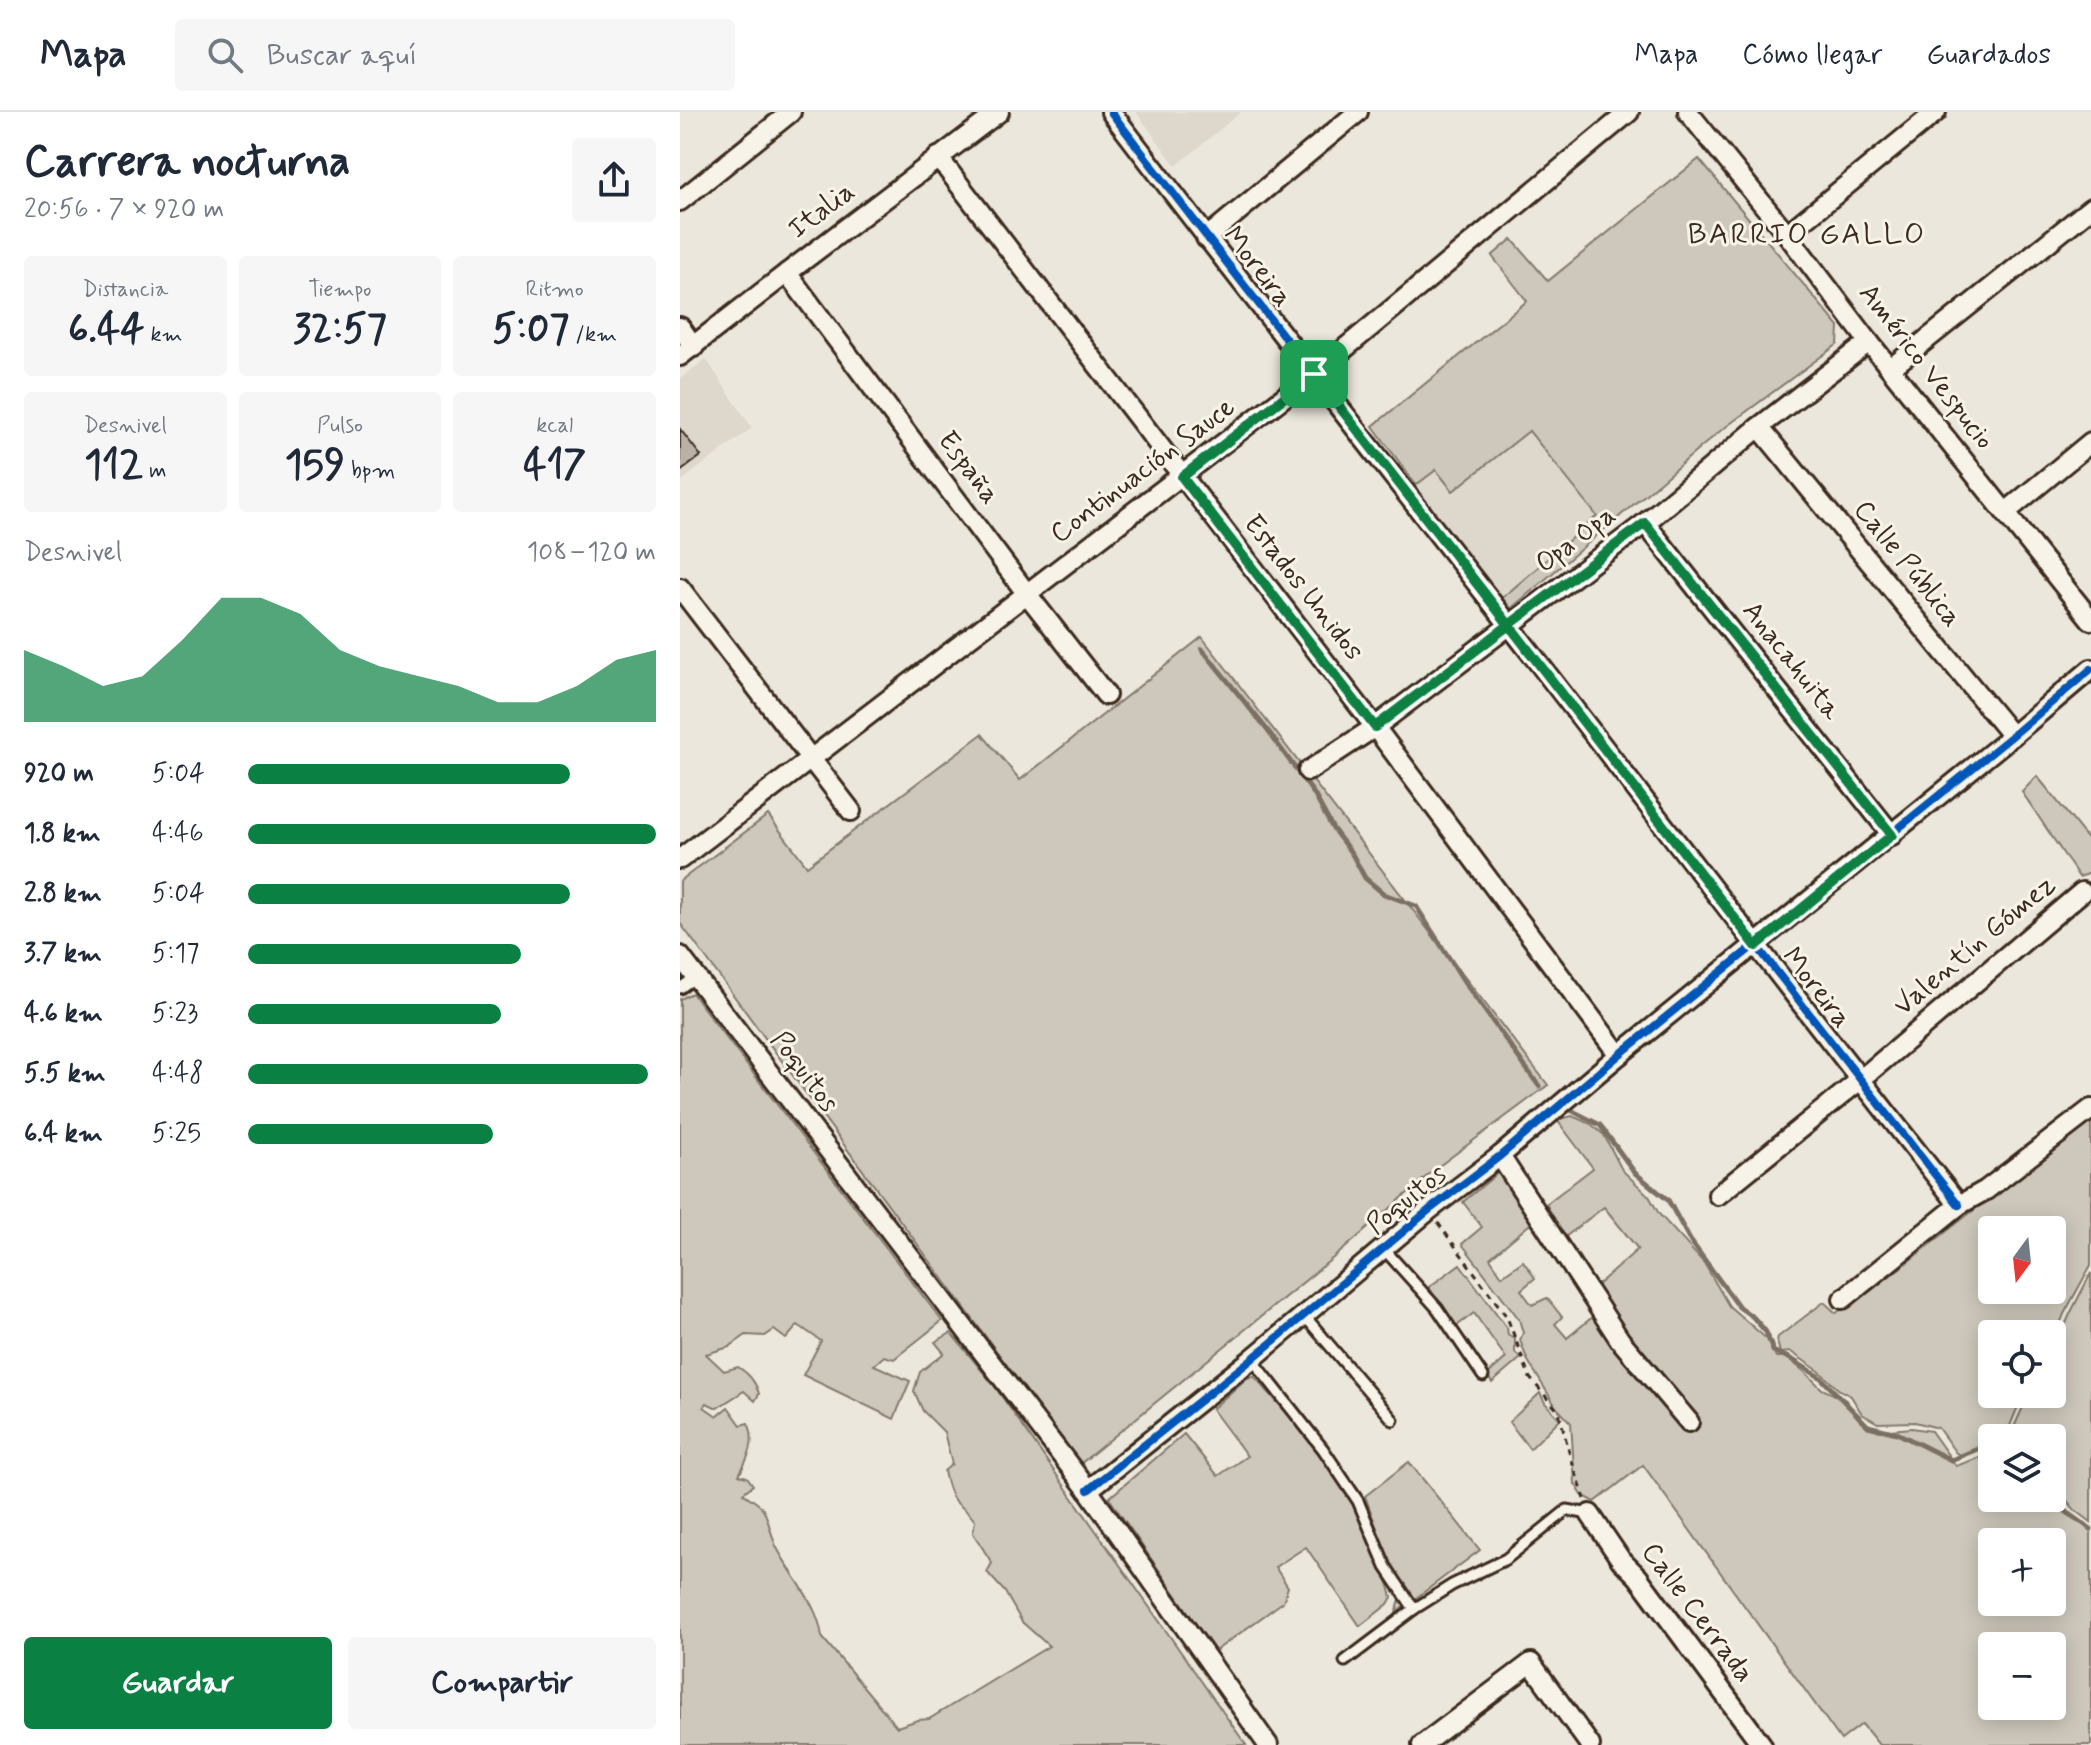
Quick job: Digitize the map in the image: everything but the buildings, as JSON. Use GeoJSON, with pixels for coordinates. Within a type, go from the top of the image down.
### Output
{"type":"FeatureCollection","features":[{"type":"Feature","properties":{"kind":"street"},"geometry":{"type":"LineString","coordinates":[[680,201],[791,112]]}},
{"type":"Feature","properties":{"kind":"street","name":"Italia"},"geometry":{"type":"LineString","coordinates":[[687,352],[999,112]]}},
{"type":"Feature","properties":{"kind":"street","name":"Moreira"},"geometry":{"type":"LineString","coordinates":[[1111,112],[1959,1205]]}},
{"type":"Feature","properties":{"kind":"street"},"geometry":{"type":"LineString","coordinates":[[1206,238],[1358,112]]}},
{"type":"Feature","properties":{"kind":"street","name":"Continuación Sauce"},"geometry":{"type":"LineString","coordinates":[[680,859],[1314,374],[1629,112]]}},
{"type":"Feature","properties":{"kind":"street","name":"Américo Vespucio"},"geometry":{"type":"LineString","coordinates":[[1688,112],[2091,620]]}},
{"type":"Feature","properties":{"kind":"street"},"geometry":{"type":"LineString","coordinates":[[1787,234],[1936,112]]}},
{"type":"Feature","properties":{"kind":"street","name":"Estados Unidos"},"geometry":{"type":"LineString","coordinates":[[938,157],[1375,727],[1619,1055]]}},
{"type":"Feature","properties":{"kind":"street"},"geometry":{"type":"LineString","coordinates":[[1891,368],[2091,208]]}},
{"type":"Feature","properties":{"kind":"street","name":"España"},"geometry":{"type":"LineString","coordinates":[[787,273],[1106,695]]}},
{"type":"Feature","properties":{"kind":"street"},"geometry":{"type":"LineString","coordinates":[[680,327],[687,352]]}},
{"type":"Feature","properties":{"kind":"street","name":"Opa Opa"},"geometry":{"type":"LineString","coordinates":[[1308,771],[1375,727],[1645,523],[1759,427],[1869,342]]}},
{"type":"Feature","properties":{"kind":"street","name":"Calle Pública"},"geometry":{"type":"LineString","coordinates":[[1759,427],[2012,736]]}},
{"type":"Feature","properties":{"kind":"street"},"geometry":{"type":"LineString","coordinates":[[2006,512],[2091,442]]}},
{"type":"Feature","properties":{"kind":"street","name":"Anacahuita"},"geometry":{"type":"LineString","coordinates":[[1645,523],[1892,835]]}},
{"type":"Feature","properties":{"kind":"street"},"geometry":{"type":"LineString","coordinates":[[680,588],[851,811]]}},
{"type":"Feature","properties":{"kind":"street","name":"Poquitos"},"geometry":{"type":"LineString","coordinates":[[1088,1490],[1252,1359],[1429,1210],[1500,1156],[2091,669]]}},
{"type":"Feature","properties":{"kind":"street","name":"Valentín Gómez"},"geometry":{"type":"LineString","coordinates":[[1718,1195],[1860,1080],[2082,892]]}},
{"type":"Feature","properties":{"kind":"street","name":"Poquitos"},"geometry":{"type":"LineString","coordinates":[[680,956],[1088,1490],[1268,1745]]}},
{"type":"Feature","properties":{"kind":"street"},"geometry":{"type":"LineString","coordinates":[[1843,1299],[1959,1205],[1986,1190],[2091,1109]]}},
{"type":"Feature","properties":{"kind":"street"},"geometry":{"type":"LineString","coordinates":[[1500,1156],[1620,1340],[1689,1422]]}},
{"type":"Feature","properties":{"kind":"street","name":"Calle Cerrada"},"geometry":{"type":"LineString","coordinates":[[1590,1514],[1621,1560],[1638,1577],[1762,1745]]}},
{"type":"Feature","properties":{"kind":"street"},"geometry":{"type":"LineString","coordinates":[[1422,1745],[1531,1663],[1590,1745]]}},
{"type":"Feature","properties":{"kind":"lane"},"geometry":{"type":"LineString","coordinates":[[680,988],[696,977]]}},
{"type":"Feature","properties":{"kind":"lane"},"geometry":{"type":"LineString","coordinates":[[1383,1248],[1437,1308],[1483,1376]]}},
{"type":"Feature","properties":{"kind":"lane"},"geometry":{"type":"LineString","coordinates":[[1303,1314],[1393,1420]]}},
{"type":"Feature","properties":{"kind":"lane"},"geometry":{"type":"LineString","coordinates":[[1252,1359],[1323,1449],[1358,1501],[1386,1567],[1414,1609]]}},
{"type":"Feature","properties":{"kind":"lane"},"geometry":{"type":"LineString","coordinates":[[1345,1661],[1414,1609],[1452,1585],[1506,1559],[1567,1510],[1590,1514]]}},
{"type":"Feature","properties":{"kind":"path"},"geometry":{"type":"LineString","coordinates":[[1429,1210],[1507,1317],[1530,1378],[1559,1412],[1590,1514]]}},
{"type":"Feature","properties":{"kind":"shaded area"},"geometry":{"type":"Polygon","coordinates":[[[1136,112],[1241,112],[1176,166],[1136,112]]]}},
{"type":"Feature","properties":{"kind":"shaded area"},"geometry":{"type":"Polygon","coordinates":[[[1699,159],[1839,327],[1838,344],[1719,432],[1508,611],[1500,600],[1597,516],[1529,431],[1453,491],[1436,470],[1416,485],[1373,426],[1527,301],[1492,256],[1512,239],[1548,281],[1699,159]]]}},
{"type":"Feature","properties":{"kind":"shaded area"},"geometry":{"type":"Polygon","coordinates":[[[706,359],[752,428],[680,482],[680,379],[706,359]]]}},
{"type":"Feature","properties":{"kind":"shaded area"},"geometry":{"type":"Polygon","coordinates":[[[1528,430],[1598,517],[1500,600],[1416,485],[1436,469],[1453,490],[1528,430]]]}},
{"type":"Feature","properties":{"kind":"shaded area"},"geometry":{"type":"Polygon","coordinates":[[[1202,637],[1548,1085],[1435,1169],[1344,1249],[1080,1464],[680,923],[680,881],[768,815],[807,866],[982,734],[1020,780],[1202,637]]]}},
{"type":"Feature","properties":{"kind":"shaded area"},"geometry":{"type":"Polygon","coordinates":[[[2037,776],[2091,843],[2091,873],[2079,877],[2022,792],[2037,776]]]}},
{"type":"Feature","properties":{"kind":"shaded area"},"geometry":{"type":"Polygon","coordinates":[[[692,993],[942,1321],[894,1359],[884,1356],[874,1365],[910,1381],[894,1419],[803,1375],[821,1341],[798,1325],[786,1339],[774,1330],[765,1336],[746,1335],[729,1347],[706,1354],[724,1371],[738,1367],[742,1369],[758,1390],[755,1401],[744,1391],[717,1408],[707,1403],[704,1407],[717,1416],[728,1407],[741,1425],[748,1423],[751,1443],[739,1475],[747,1477],[753,1485],[743,1493],[763,1509],[776,1546],[815,1613],[822,1637],[897,1727],[929,1719],[1049,1646],[1022,1622],[1005,1592],[987,1572],[992,1563],[973,1533],[975,1521],[948,1488],[944,1471],[952,1464],[944,1432],[923,1411],[914,1391],[920,1372],[944,1353],[935,1342],[951,1333],[993,1384],[1246,1745],[680,1745],[680,999],[692,993]]]}},
{"type":"Feature","properties":{"kind":"shaded area"},"geometry":{"type":"Polygon","coordinates":[[[1572,1116],[1591,1124],[1604,1135],[1622,1170],[1649,1196],[1659,1214],[1704,1263],[1729,1306],[1769,1341],[1776,1357],[1786,1357],[1822,1389],[1846,1400],[1860,1421],[1879,1431],[1912,1428],[1931,1431],[1956,1466],[1978,1458],[1978,1512],[2064,1512],[2091,1530],[2091,1745],[1879,1745],[1862,1724],[1841,1740],[1643,1465],[1595,1502],[1582,1495],[1575,1484],[1571,1423],[1556,1407],[1527,1359],[1520,1340],[1523,1333],[1519,1319],[1462,1244],[1482,1227],[1463,1202],[1499,1172],[1536,1219],[1490,1258],[1502,1276],[1523,1261],[1535,1278],[1521,1290],[1532,1305],[1547,1298],[1562,1317],[1555,1324],[1567,1338],[1596,1314],[1594,1288],[1638,1249],[1604,1207],[1565,1237],[1546,1204],[1593,1168],[1557,1120],[1572,1116]]]}},
{"type":"Feature","properties":{"kind":"shaded area"},"geometry":{"type":"Polygon","coordinates":[[[2091,1118],[2091,1265],[2062,1320],[1978,1320],[1978,1408],[2017,1408],[2011,1424],[1978,1424],[1978,1449],[1962,1456],[1956,1453],[1938,1428],[1915,1422],[1878,1423],[1862,1414],[1851,1396],[1838,1389],[1819,1371],[1791,1352],[1780,1353],[1778,1337],[1824,1302],[1836,1313],[1872,1290],[2091,1118]]]}},
{"type":"Feature","properties":{"kind":"shaded area"},"geometry":{"type":"Polygon","coordinates":[[[1460,1264],[1507,1328],[1508,1335],[1515,1338],[1515,1353],[1521,1358],[1492,1383],[1487,1375],[1506,1358],[1474,1313],[1454,1328],[1429,1287],[1460,1264]]]}},
{"type":"Feature","properties":{"kind":"shaded area"},"geometry":{"type":"Polygon","coordinates":[[[2091,1273],[2091,1522],[2066,1499],[2066,1424],[2015,1424],[2023,1408],[2066,1408],[2066,1323],[2091,1273]]]}},
{"type":"Feature","properties":{"kind":"shaded area"},"geometry":{"type":"Polygon","coordinates":[[[1254,1376],[1354,1489],[1392,1597],[1388,1604],[1360,1626],[1306,1547],[1275,1567],[1288,1587],[1283,1602],[1215,1651],[1109,1498],[1184,1434],[1218,1476],[1247,1456],[1212,1409],[1247,1378],[1254,1376]]]}},
{"type":"Feature","properties":{"kind":"shaded area"},"geometry":{"type":"Polygon","coordinates":[[[1540,1393],[1560,1419],[1530,1449],[1509,1422],[1540,1393]]]}},
{"type":"Feature","properties":{"kind":"shaded area"},"geometry":{"type":"Polygon","coordinates":[[[1409,1462],[1480,1550],[1396,1613],[1399,1589],[1365,1496],[1409,1462]]]}},
{"type":"Feature","properties":{"kind":"waterway"},"geometry":{"type":"LineString","coordinates":[[1202,649],[1314,794],[1365,878],[1384,894],[1416,906],[1465,983],[1539,1086]]}},
{"type":"Feature","properties":{"kind":"waterway"},"geometry":{"type":"LineString","coordinates":[[1563,1106],[1600,1125],[1635,1173],[1668,1200],[1690,1240],[1739,1307],[1766,1332],[1773,1351],[1821,1378],[1868,1426],[1897,1433],[1951,1460],[1978,1449]]}},
{"type":"Feature","properties":{"kind":"waterway"},"geometry":{"type":"LineString","coordinates":[[2066,1511],[2091,1529]]}},
{"type":"Feature","properties":{"kind":"cycle path"},"geometry":{"type":"LineString","coordinates":[[1111,112],[1959,1205]]}},
{"type":"Feature","properties":{"kind":"cycle path"},"geometry":{"type":"LineString","coordinates":[[1088,1490],[1252,1359],[1429,1210],[1500,1156],[2091,669]]}},
{"type":"Feature","properties":{"kind":"district","name":"BARRIO GALLO"},"geometry":{"type":"Point","coordinates":[1807,234]}},
{"type":"Feature","properties":{"kind":"route"},"geometry":{"type":"LineString","coordinates":[[1314,374],[1182,477],[1375,727],[1509,625],[1756,946],[1892,835],[1645,523],[1509,625],[1314,374]]}}]}
